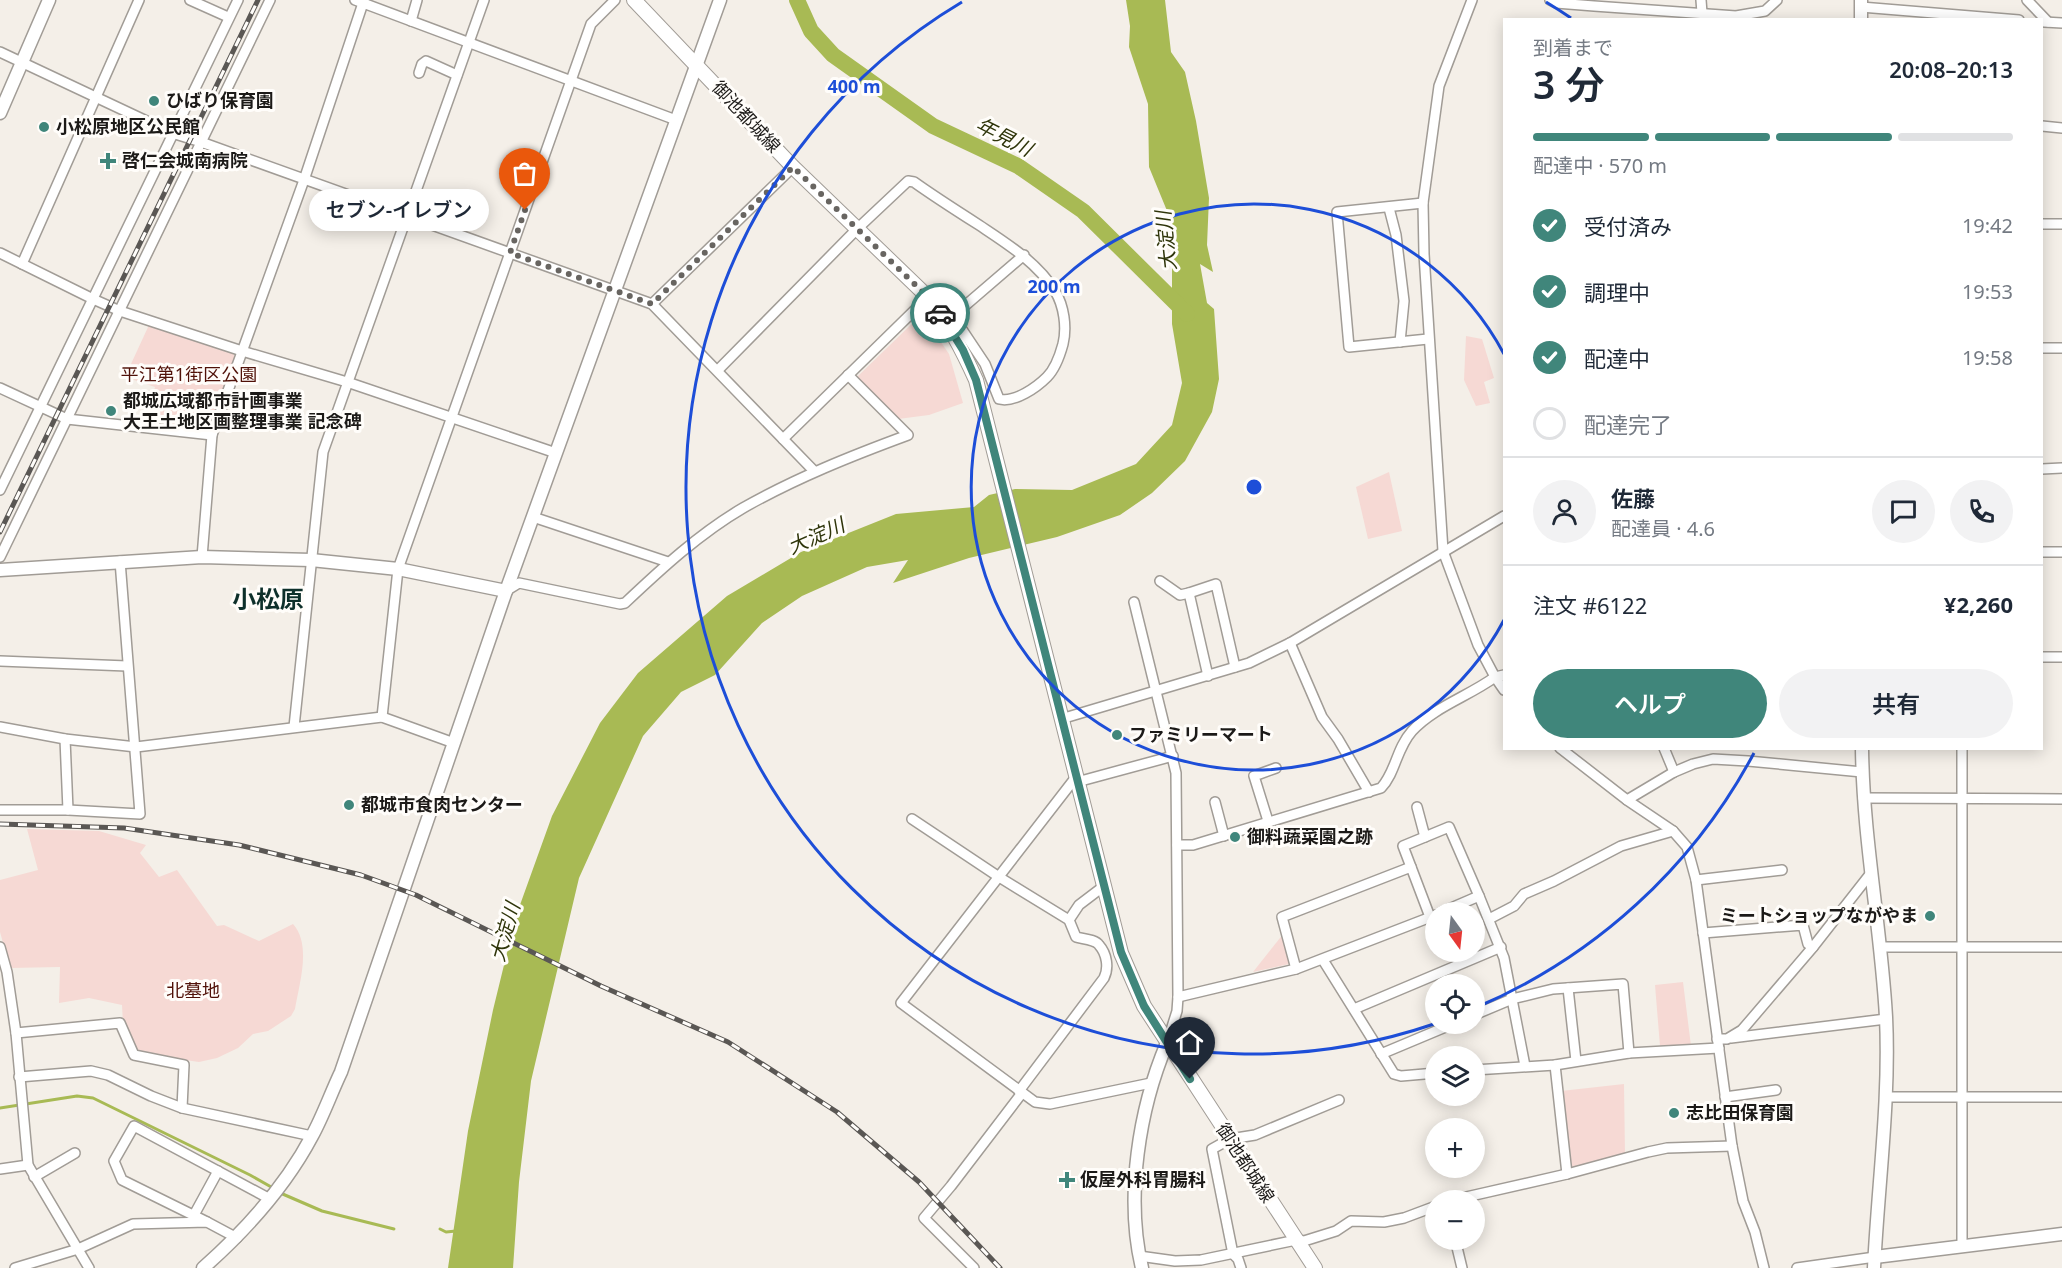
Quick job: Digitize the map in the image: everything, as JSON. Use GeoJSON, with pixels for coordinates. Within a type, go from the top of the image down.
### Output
{"type":"FeatureCollection","features":[{"type":"Feature","properties":{"kind":"main road","name":"御池都城線"},"geometry":{"type":"LineString","coordinates":[[634,0],[793,167],[928,297],[946,321],[976,380],[1121,952],[1134,986],[1167,1043],[1315,1268]]}},
{"type":"Feature","properties":{"kind":"street"},"geometry":{"type":"LineString","coordinates":[[0,113],[49,0]]}},
{"type":"Feature","properties":{"kind":"street"},"geometry":{"type":"LineString","coordinates":[[22,264],[139,0]]}},
{"type":"Feature","properties":{"kind":"street"},"geometry":{"type":"LineString","coordinates":[[190,0],[228,17]]}},
{"type":"Feature","properties":{"kind":"street"},"geometry":{"type":"LineString","coordinates":[[0,490],[237,0]]}},
{"type":"Feature","properties":{"kind":"street"},"geometry":{"type":"LineString","coordinates":[[0,557],[270,0]]}},
{"type":"Feature","properties":{"kind":"street"},"geometry":{"type":"LineString","coordinates":[[411,21],[417,0]]}},
{"type":"Feature","properties":{"kind":"street"},"geometry":{"type":"LineString","coordinates":[[294,727],[323,452],[484,0]]}},
{"type":"Feature","properties":{"kind":"street"},"geometry":{"type":"LineString","coordinates":[[382,717],[398,569],[591,24],[615,0]]}},
{"type":"Feature","properties":{"kind":"street"},"geometry":{"type":"LineString","coordinates":[[203,1268],[237,1238],[283,1181],[312,1136],[341,1072],[506,591],[720,0]]}},
{"type":"Feature","properties":{"kind":"street"},"geometry":{"type":"LineString","coordinates":[[1177,845],[1193,844],[1224,836],[1381,788],[1389,780],[1398,751],[1412,731],[1433,714],[1500,676],[1478,645],[1443,551],[1428,339],[1423,203],[1439,86],[1472,0]]}},
{"type":"Feature","properties":{"kind":"street"},"geometry":{"type":"LineString","coordinates":[[1550,0],[1556,3],[1689,16],[1702,13],[1736,16],[1764,15],[1777,0]]}},
{"type":"Feature","properties":{"kind":"street"},"geometry":{"type":"LineString","coordinates":[[1701,0],[1702,13]]}},
{"type":"Feature","properties":{"kind":"street"},"geometry":{"type":"LineString","coordinates":[[2026,0],[2042,18]]}},
{"type":"Feature","properties":{"kind":"street"},"geometry":{"type":"LineString","coordinates":[[202,557],[212,435],[304,180],[361,1],[676,120]]}},
{"type":"Feature","properties":{"kind":"street"},"geometry":{"type":"LineString","coordinates":[[1861,9],[1990,18]]}},
{"type":"Feature","properties":{"kind":"street"},"geometry":{"type":"LineString","coordinates":[[2045,22],[2062,23]]}},
{"type":"Feature","properties":{"kind":"street"},"geometry":{"type":"LineString","coordinates":[[0,52],[172,134],[201,142],[652,304],[814,471]]}},
{"type":"Feature","properties":{"kind":"street"},"geometry":{"type":"LineString","coordinates":[[419,73],[422,64],[426,61],[457,75]]}},
{"type":"Feature","properties":{"kind":"street"},"geometry":{"type":"LineString","coordinates":[[2043,126],[2062,129]]}},
{"type":"Feature","properties":{"kind":"street"},"geometry":{"type":"LineString","coordinates":[[652,304],[793,167]]}},
{"type":"Feature","properties":{"kind":"street"},"geometry":{"type":"LineString","coordinates":[[717,370],[857,229],[908,182],[914,182],[1024,255],[1055,291],[1063,311],[1065,333],[1060,355],[1051,373],[1036,388],[1004,400],[999,399],[985,364],[953,316],[938,296],[928,297],[783,439]]}},
{"type":"Feature","properties":{"kind":"street"},"geometry":{"type":"LineString","coordinates":[[1423,203],[1337,212],[1349,348],[1428,339]]}},
{"type":"Feature","properties":{"kind":"street"},"geometry":{"type":"LineString","coordinates":[[1389,208],[1396,235],[1404,301],[1400,342]]}},
{"type":"Feature","properties":{"kind":"street"},"geometry":{"type":"LineString","coordinates":[[2043,224],[2062,224]]}},
{"type":"Feature","properties":{"kind":"street"},"geometry":{"type":"LineString","coordinates":[[0,253],[120,311],[347,382],[556,453]]}},
{"type":"Feature","properties":{"kind":"street"},"geometry":{"type":"LineString","coordinates":[[953,316],[1024,255]]}},
{"type":"Feature","properties":{"kind":"street"},"geometry":{"type":"LineString","coordinates":[[2043,348],[2062,348]]}},
{"type":"Feature","properties":{"kind":"street"},"geometry":{"type":"LineString","coordinates":[[0,570],[202,557],[311,560],[398,569],[506,591],[519,583],[620,604],[625,603],[668,562],[742,509],[814,471],[908,435],[848,375]]}},
{"type":"Feature","properties":{"kind":"street"},"geometry":{"type":"LineString","coordinates":[[0,388],[67,419],[212,435]]}},
{"type":"Feature","properties":{"kind":"street"},"geometry":{"type":"LineString","coordinates":[[2043,469],[2062,468]]}},
{"type":"Feature","properties":{"kind":"street"},"geometry":{"type":"LineString","coordinates":[[533,517],[668,562]]}},
{"type":"Feature","properties":{"kind":"street"},"geometry":{"type":"LineString","coordinates":[[1061,719],[1208,676],[1290,644],[1503,517]]}},
{"type":"Feature","properties":{"kind":"street"},"geometry":{"type":"LineString","coordinates":[[2043,552],[2062,552]]}},
{"type":"Feature","properties":{"kind":"street"},"geometry":{"type":"LineString","coordinates":[[0,810],[68,810],[140,814],[120,561]]}},
{"type":"Feature","properties":{"kind":"street"},"geometry":{"type":"LineString","coordinates":[[1160,581],[1180,595],[1216,584],[1235,667]]}},
{"type":"Feature","properties":{"kind":"street"},"geometry":{"type":"LineString","coordinates":[[1189,593],[1208,676]]}},
{"type":"Feature","properties":{"kind":"street"},"geometry":{"type":"LineString","coordinates":[[1134,602],[1173,756],[1178,793],[1177,1011],[1151,1083],[1134,1193],[1136,1236],[1141,1262],[1201,1260],[1296,1240],[1304,1241],[1336,1231],[1351,1221],[1384,1222],[1425,1210]]}},
{"type":"Feature","properties":{"kind":"street"},"geometry":{"type":"LineString","coordinates":[[1290,644],[1322,717],[1338,739],[1369,792]]}},
{"type":"Feature","properties":{"kind":"street"},"geometry":{"type":"LineString","coordinates":[[2043,657],[2062,657]]}},
{"type":"Feature","properties":{"kind":"street"},"geometry":{"type":"LineString","coordinates":[[0,662],[127,666]]}},
{"type":"Feature","properties":{"kind":"street"},"geometry":{"type":"LineString","coordinates":[[0,727],[65,739],[136,747],[382,717],[454,743]]}},
{"type":"Feature","properties":{"kind":"street"},"geometry":{"type":"LineString","coordinates":[[65,739],[68,810]]}},
{"type":"Feature","properties":{"kind":"street"},"geometry":{"type":"LineString","coordinates":[[1563,750],[1627,800],[1673,831],[1687,848],[1696,880],[1721,1042],[1725,1097],[1732,1146],[1743,1201],[1755,1232],[1764,1268]]}},
{"type":"Feature","properties":{"kind":"street"},"geometry":{"type":"LineString","coordinates":[[1665,750],[1674,772]]}},
{"type":"Feature","properties":{"kind":"street"},"geometry":{"type":"LineString","coordinates":[[1862,750],[1863,798],[1886,1019],[1885,1097],[1875,1262]]}},
{"type":"Feature","properties":{"kind":"street"},"geometry":{"type":"LineString","coordinates":[[1962,750],[1962,1247]]}},
{"type":"Feature","properties":{"kind":"street"},"geometry":{"type":"LineString","coordinates":[[1151,1083],[1050,1104],[1035,1102],[901,1004],[1077,780],[1173,756]]}},
{"type":"Feature","properties":{"kind":"street"},"geometry":{"type":"LineString","coordinates":[[1627,800],[1674,772],[1713,759],[1863,772]]}},
{"type":"Feature","properties":{"kind":"street"},"geometry":{"type":"LineString","coordinates":[[1268,821],[1254,776],[1276,768]]}},
{"type":"Feature","properties":{"kind":"street"},"geometry":{"type":"LineString","coordinates":[[1863,798],[2062,799]]}},
{"type":"Feature","properties":{"kind":"street"},"geometry":{"type":"LineString","coordinates":[[1215,802],[1224,836]]}},
{"type":"Feature","properties":{"kind":"street"},"geometry":{"type":"LineString","coordinates":[[1417,807],[1425,837]]}},
{"type":"Feature","properties":{"kind":"street"},"geometry":{"type":"LineString","coordinates":[[912,819],[1069,920],[1076,937],[1094,941],[1100,945],[1107,962],[1108,970],[1104,978],[951,1186],[924,1218],[974,1268]]}},
{"type":"Feature","properties":{"kind":"street"},"geometry":{"type":"LineString","coordinates":[[1427,902],[1403,846],[1449,827],[1501,947],[1525,1066]]}},
{"type":"Feature","properties":{"kind":"street"},"geometry":{"type":"LineString","coordinates":[[1489,919],[1514,906],[1524,894],[1621,846],[1673,831]]}},
{"type":"Feature","properties":{"kind":"street"},"geometry":{"type":"LineString","coordinates":[[1296,969],[1282,917],[1412,867]]}},
{"type":"Feature","properties":{"kind":"street"},"geometry":{"type":"LineString","coordinates":[[1696,880],[1782,870]]}},
{"type":"Feature","properties":{"kind":"street"},"geometry":{"type":"LineString","coordinates":[[1721,1042],[1742,1030],[1813,947],[1870,873]]}},
{"type":"Feature","properties":{"kind":"street"},"geometry":{"type":"LineString","coordinates":[[1069,920],[1078,905],[1104,885]]}},
{"type":"Feature","properties":{"kind":"street"},"geometry":{"type":"LineString","coordinates":[[1465,902],[1479,896]]}},
{"type":"Feature","properties":{"kind":"street"},"geometry":{"type":"LineString","coordinates":[[1178,997],[1296,969],[1425,919]]}},
{"type":"Feature","properties":{"kind":"street"},"geometry":{"type":"LineString","coordinates":[[1703,933],[1803,925],[1808,944],[1813,947]]}},
{"type":"Feature","properties":{"kind":"street"},"geometry":{"type":"LineString","coordinates":[[0,947],[3,973],[16,1033],[28,1165],[89,1268]]}},
{"type":"Feature","properties":{"kind":"street"},"geometry":{"type":"LineString","coordinates":[[1354,1009],[1501,947]]}},
{"type":"Feature","properties":{"kind":"street"},"geometry":{"type":"LineString","coordinates":[[1880,947],[2062,947]]}},
{"type":"Feature","properties":{"kind":"street"},"geometry":{"type":"LineString","coordinates":[[1323,960],[1394,1074],[1401,1076],[1425,1074]]}},
{"type":"Feature","properties":{"kind":"street"},"geometry":{"type":"LineString","coordinates":[[1485,1010],[1512,999],[1569,988],[1623,984],[1629,1053]]}},
{"type":"Feature","properties":{"kind":"street"},"geometry":{"type":"LineString","coordinates":[[1569,988],[1576,1061]]}},
{"type":"Feature","properties":{"kind":"street"},"geometry":{"type":"LineString","coordinates":[[1485,1069],[1555,1065],[1886,1019]]}},
{"type":"Feature","properties":{"kind":"street"},"geometry":{"type":"LineString","coordinates":[[16,1033],[120,1023],[134,1055],[184,1065],[182,1107]]}},
{"type":"Feature","properties":{"kind":"street"},"geometry":{"type":"LineString","coordinates":[[1381,1054],[1429,1034]]}},
{"type":"Feature","properties":{"kind":"street"},"geometry":{"type":"LineString","coordinates":[[1555,1065],[1567,1174]]}},
{"type":"Feature","properties":{"kind":"street"},"geometry":{"type":"LineString","coordinates":[[19,1077],[91,1071],[108,1074],[151,1096],[182,1107],[312,1136]]}},
{"type":"Feature","properties":{"kind":"street"},"geometry":{"type":"LineString","coordinates":[[1725,1097],[1776,1090]]}},
{"type":"Feature","properties":{"kind":"street"},"geometry":{"type":"LineString","coordinates":[[1885,1097],[2062,1097]]}},
{"type":"Feature","properties":{"kind":"street"},"geometry":{"type":"LineString","coordinates":[[1241,1268],[1233,1254],[1212,1149],[1230,1139],[1255,1135],[1339,1100]]}},
{"type":"Feature","properties":{"kind":"street"},"geometry":{"type":"LineString","coordinates":[[237,1238],[122,1180],[114,1161],[134,1126],[271,1198]]}},
{"type":"Feature","properties":{"kind":"street"},"geometry":{"type":"LineString","coordinates":[[1485,1193],[1667,1148],[1732,1146]]}},
{"type":"Feature","properties":{"kind":"street"},"geometry":{"type":"LineString","coordinates":[[34,1177],[75,1152]]}},
{"type":"Feature","properties":{"kind":"street"},"geometry":{"type":"LineString","coordinates":[[0,1169],[28,1165]]}},
{"type":"Feature","properties":{"kind":"street"},"geometry":{"type":"LineString","coordinates":[[194,1215],[218,1171]]}},
{"type":"Feature","properties":{"kind":"street"},"geometry":{"type":"LineString","coordinates":[[15,1268],[78,1249],[133,1224],[207,1221]]}},
{"type":"Feature","properties":{"kind":"street"},"geometry":{"type":"LineString","coordinates":[[1797,1268],[1875,1262],[1962,1247],[2062,1234]]}},
{"type":"Feature","properties":{"kind":"street"},"geometry":{"type":"LineString","coordinates":[[1458,1250],[1462,1268]]}},
{"type":"Feature","properties":{"kind":"green space"},"geometry":{"type":"Polygon","coordinates":[[[922,314],[949,354],[963,403],[929,415],[898,419],[857,377],[922,314]]]}},
{"type":"Feature","properties":{"kind":"green space","name":"平江第1街区公園"},"geometry":{"type":"Polygon","coordinates":[[[149,325],[231,350],[235,357],[209,428],[146,422],[155,387],[125,377],[149,325]]]}},
{"type":"Feature","properties":{"kind":"green space"},"geometry":{"type":"Polygon","coordinates":[[[1466,336],[1482,339],[1494,378],[1484,382],[1490,403],[1476,406],[1464,380],[1466,336]]]}},
{"type":"Feature","properties":{"kind":"green space"},"geometry":{"type":"Polygon","coordinates":[[[1389,472],[1402,531],[1368,539],[1356,487],[1389,472]]]}},
{"type":"Feature","properties":{"kind":"green space","name":"北墓地"},"geometry":{"type":"Polygon","coordinates":[[[27,829],[99,831],[146,845],[140,853],[159,877],[177,870],[217,926],[224,925],[259,941],[293,924],[302,943],[303,965],[295,1009],[291,1016],[268,1031],[253,1034],[238,1048],[217,1058],[199,1062],[136,1051],[123,1024],[122,1005],[89,998],[59,1003],[60,967],[10,968],[0,932],[0,880],[38,870],[27,829]]]}},
{"type":"Feature","properties":{"kind":"green space"},"geometry":{"type":"Polygon","coordinates":[[[1284,933],[1291,962],[1253,972],[1284,933]]]}},
{"type":"Feature","properties":{"kind":"green space"},"geometry":{"type":"Polygon","coordinates":[[[1683,982],[1691,1046],[1660,1046],[1655,985],[1683,982]]]}},
{"type":"Feature","properties":{"kind":"green space"},"geometry":{"type":"Polygon","coordinates":[[[1624,1084],[1625,1155],[1572,1171],[1569,1168],[1561,1091],[1624,1084]]]}},
{"type":"Feature","properties":{"kind":"shaded area"},"geometry":{"type":"Polygon","coordinates":[[[1126,0],[1165,0],[1171,52],[1185,72],[1196,121],[1209,198],[1207,245],[1213,272],[1200,264],[1207,303],[1214,309],[1219,379],[1212,412],[1185,461],[1152,493],[1120,515],[1057,537],[969,558],[893,583],[908,560],[867,567],[802,596],[762,623],[715,675],[681,692],[643,736],[579,878],[531,1081],[519,1182],[513,1268],[448,1268],[468,1131],[493,1010],[516,916],[552,816],[600,723],[638,673],[727,596],[801,552],[896,514],[974,507],[989,495],[1015,489],[1072,490],[1136,464],[1172,425],[1182,383],[1172,324],[1172,223],[1149,167],[1148,104],[1129,47],[1130,26],[1126,0]]]}},
{"type":"Feature","properties":{"kind":"waterway","name":"年見川"},"geometry":{"type":"LineString","coordinates":[[797,0],[811,31],[833,55],[933,126],[1018,166],[1083,211],[1187,314]]}},
{"type":"Feature","properties":{"kind":"waterway"},"geometry":{"type":"LineString","coordinates":[[0,1108],[77,1096],[93,1098],[273,1188]]}},
{"type":"Feature","properties":{"kind":"waterway"},"geometry":{"type":"LineString","coordinates":[[278,1192],[322,1211],[394,1229]]}},
{"type":"Feature","properties":{"kind":"waterway"},"geometry":{"type":"LineString","coordinates":[[440,1229],[446,1232],[456,1231]]}},
{"type":"Feature","properties":{"kind":"railway"},"geometry":{"type":"LineString","coordinates":[[0,532],[258,0]]}},
{"type":"Feature","properties":{"kind":"railway"},"geometry":{"type":"LineString","coordinates":[[0,824],[124,828],[239,845],[361,875],[416,895],[601,986],[728,1042],[837,1112],[919,1182],[1000,1268]]}},
{"type":"Feature","properties":{"kind":"way so far"},"geometry":{"type":"LineString","coordinates":[[525,210],[510,253],[652,304],[793,167],[928,297],[940,313]]}},
{"type":"Feature","properties":{"kind":"place","name":"ひばり保育園"},"geometry":{"type":"Point","coordinates":[154,101]}},
{"type":"Feature","properties":{"kind":"place","name":"小松原地区公民館"},"geometry":{"type":"Point","coordinates":[44,127]}},
{"type":"Feature","properties":{"kind":"place","name":"啓仁会城南病院"},"geometry":{"type":"Point","coordinates":[108,161]}},
{"type":"Feature","properties":{"kind":"place","name":"セブン-イレブン"},"geometry":{"type":"Point","coordinates":[525,210]}},
{"type":"Feature","properties":{"kind":"place","name":"都城広域都市計画事業 大王土地区画整理事業 記念碑"},"geometry":{"type":"Point","coordinates":[111,411]}},
{"type":"Feature","properties":{"kind":"place","name":"ファミリーマート"},"geometry":{"type":"Point","coordinates":[1117,735]}},
{"type":"Feature","properties":{"kind":"place","name":"都城市食肉センター"},"geometry":{"type":"Point","coordinates":[349,805]}},
{"type":"Feature","properties":{"kind":"place","name":"御料蔬菜園之跡"},"geometry":{"type":"Point","coordinates":[1235,837]}},
{"type":"Feature","properties":{"kind":"place","name":"ミートショップながやま"},"geometry":{"type":"Point","coordinates":[1930,916]}},
{"type":"Feature","properties":{"kind":"place","name":"志比田保育園"},"geometry":{"type":"Point","coordinates":[1674,1113]}},
{"type":"Feature","properties":{"kind":"place","name":"仮屋外科胃腸科"},"geometry":{"type":"Point","coordinates":[1067,1180]}},
{"type":"Feature","properties":{"kind":"district","name":"小松原"},"geometry":{"type":"Point","coordinates":[268,600]}},
{"type":"Feature","properties":{"kind":"route"},"geometry":{"type":"LineString","coordinates":[[940,313],[963,350],[976,380],[1121,952],[1144,1006],[1190,1079]]}},
{"type":"Feature","properties":{"kind":"water label","name":"大淀川"},"geometry":{"type":"Point","coordinates":[1166,241]}},
{"type":"Feature","properties":{"kind":"water label","name":"大淀川"},"geometry":{"type":"Point","coordinates":[816,536]}},
{"type":"Feature","properties":{"kind":"water label","name":"大淀川"},"geometry":{"type":"Point","coordinates":[505,932]}}]}
